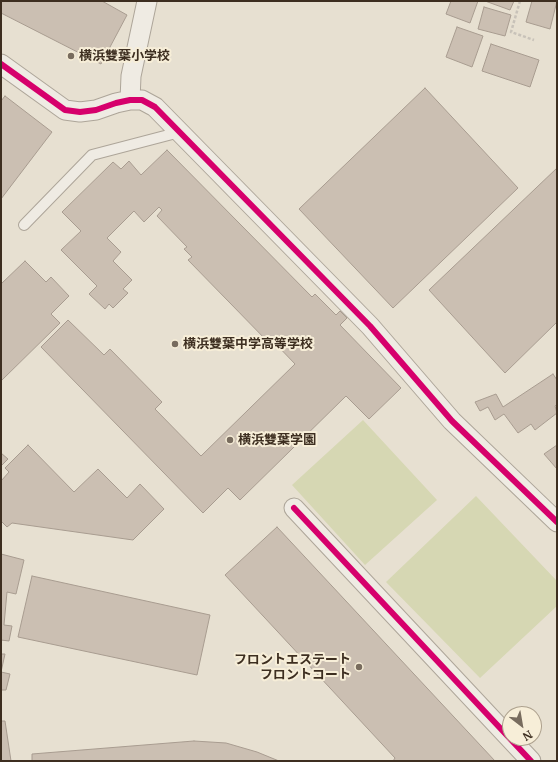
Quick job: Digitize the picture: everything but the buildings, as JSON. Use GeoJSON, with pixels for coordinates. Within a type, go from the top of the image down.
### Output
{"type":"FeatureCollection","features":[{"type":"Feature","properties":{"kind":"street"},"geometry":{"type":"LineString","coordinates":[[130,100],[131,76],[147,1]]}},
{"type":"Feature","properties":{"kind":"street"},"geometry":{"type":"LineString","coordinates":[[1,64],[65,110],[80,112],[96,110],[130,100],[142,100],[155,107],[370,326],[452,421],[557,522]]}},
{"type":"Feature","properties":{"kind":"street"},"geometry":{"type":"LineString","coordinates":[[294,508],[531,761]]}},
{"type":"Feature","properties":{"kind":"lane"},"geometry":{"type":"LineString","coordinates":[[24,225],[92,155],[180,132]]}},
{"type":"Feature","properties":{"kind":"path"},"geometry":{"type":"LineString","coordinates":[[520,1],[511,32],[534,40]]}},
{"type":"Feature","properties":{"kind":"green space"},"geometry":{"type":"Polygon","coordinates":[[[363,420],[437,500],[365,565],[292,485],[363,420]]]}},
{"type":"Feature","properties":{"kind":"green space"},"geometry":{"type":"Polygon","coordinates":[[[476,496],[557,581],[557,606],[480,678],[386,582],[476,496]]]}},
{"type":"Feature","properties":{"kind":"cycle path"},"geometry":{"type":"LineString","coordinates":[[1,64],[65,110],[80,112],[96,110],[130,100],[142,100],[155,107],[370,326],[452,421],[557,522]]}},
{"type":"Feature","properties":{"kind":"cycle path"},"geometry":{"type":"LineString","coordinates":[[294,508],[531,761]]}},
{"type":"Feature","properties":{"kind":"place","name":"横浜雙葉小学校"},"geometry":{"type":"Point","coordinates":[71,56]}},
{"type":"Feature","properties":{"kind":"place","name":"横浜雙葉中学高等学校"},"geometry":{"type":"Point","coordinates":[175,344]}},
{"type":"Feature","properties":{"kind":"place","name":"横浜雙葉学園"},"geometry":{"type":"Point","coordinates":[230,440]}},
{"type":"Feature","properties":{"kind":"place","name":"フロントエステート フロントコート"},"geometry":{"type":"Point","coordinates":[359,667]}}]}
